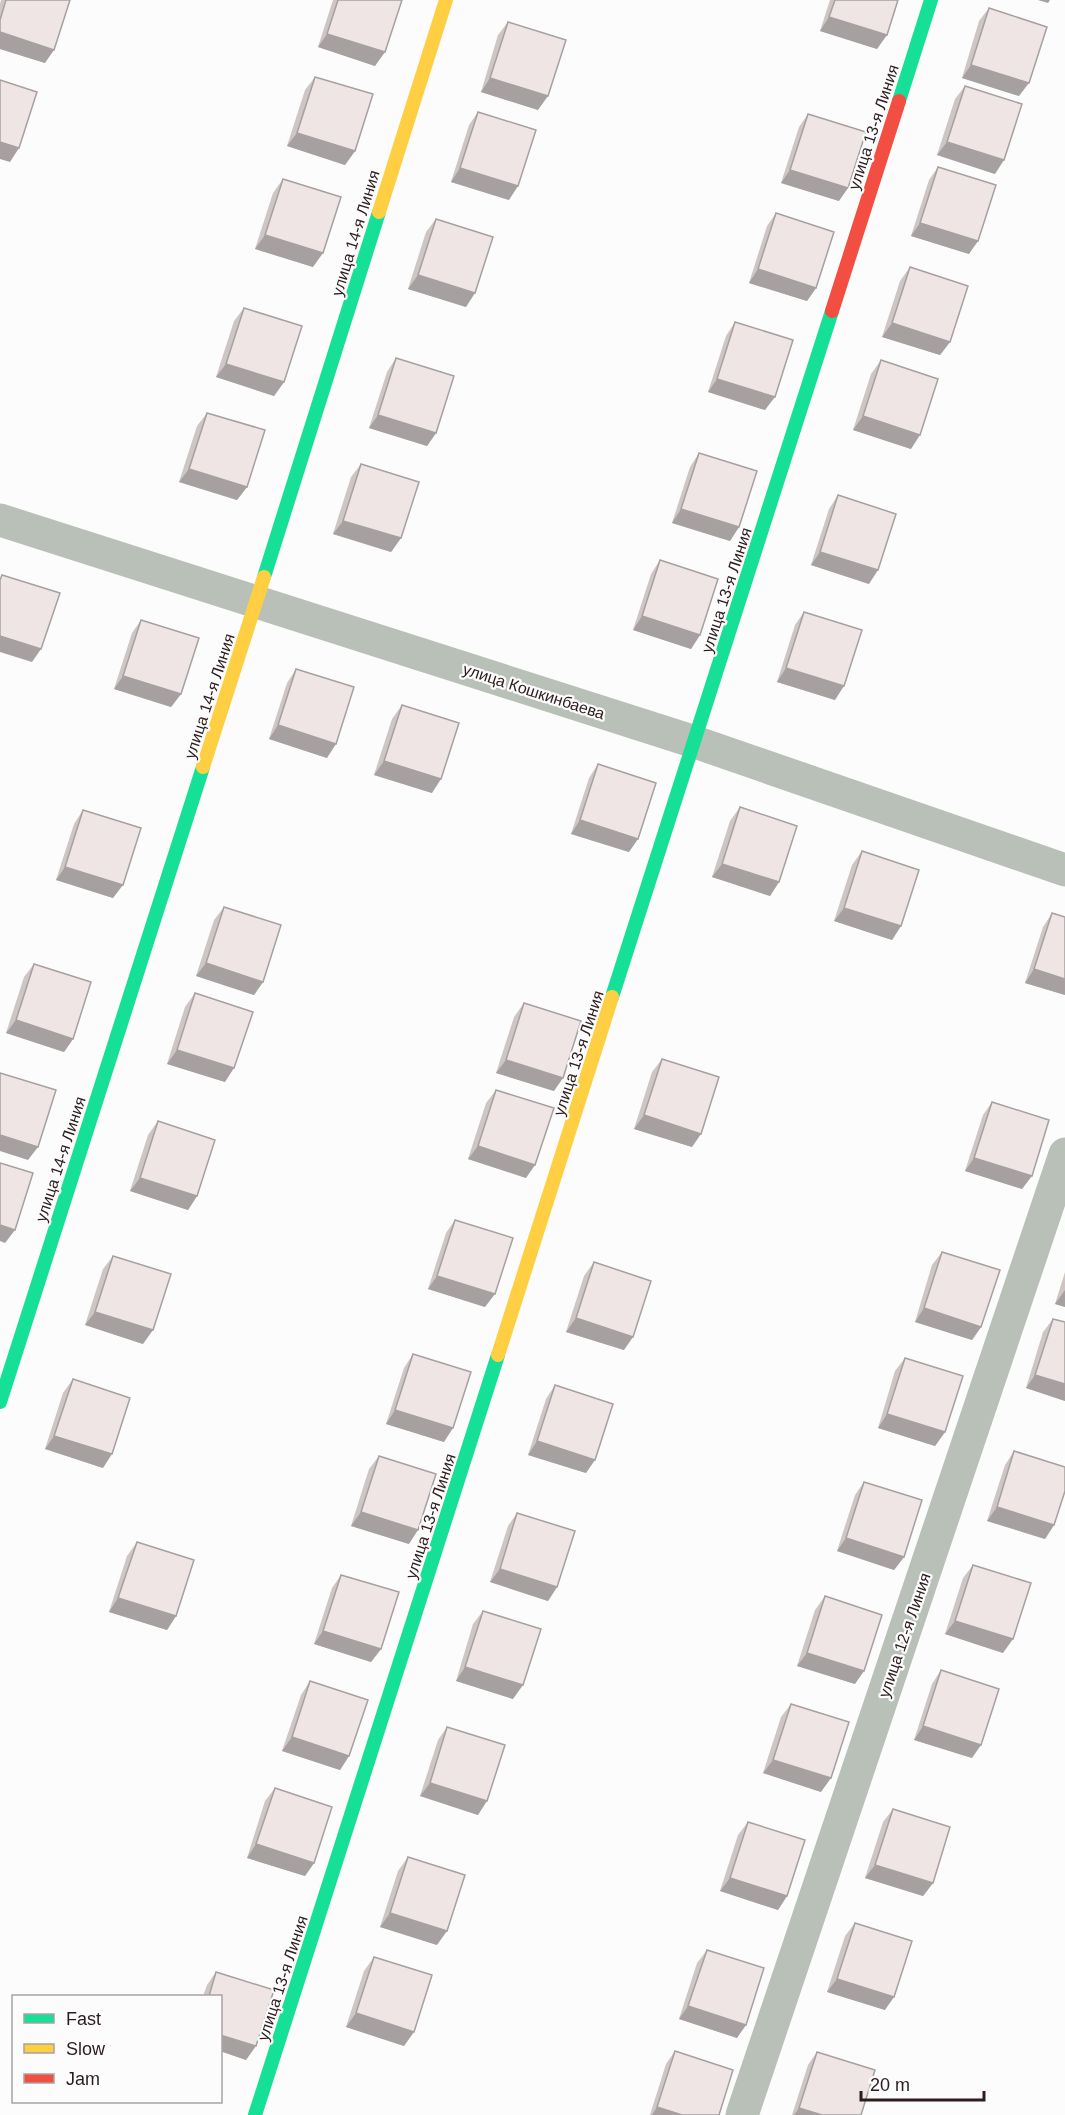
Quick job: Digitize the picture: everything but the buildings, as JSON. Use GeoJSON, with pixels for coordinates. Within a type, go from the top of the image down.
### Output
{"type":"FeatureCollection","features":[{"type":"Feature","properties":{"kind":"street","name":"улица 14-я Линия"},"geometry":{"type":"LineString","coordinates":[[0,1402],[446,0]]}},
{"type":"Feature","properties":{"kind":"street","name":"улица 13-я Линия"},"geometry":{"type":"LineString","coordinates":[[255,2115],[931,0]]}},
{"type":"Feature","properties":{"kind":"street","name":"улица Кошкинбаева"},"geometry":{"type":"LineString","coordinates":[[0,520],[695,742],[1065,870]]}},
{"type":"Feature","properties":{"kind":"street","name":"улица 12-я Линия"},"geometry":{"type":"LineString","coordinates":[[742,2115],[1065,1154]]}},
{"type":"Feature","properties":{"kind":"traffic: fast"},"geometry":{"type":"LineString","coordinates":[[899,101],[931,0]]}},
{"type":"Feature","properties":{"kind":"traffic: fast"},"geometry":{"type":"LineString","coordinates":[[264,577],[379,212]]}},
{"type":"Feature","properties":{"kind":"traffic: fast"},"geometry":{"type":"LineString","coordinates":[[612,997],[832,311]]}},
{"type":"Feature","properties":{"kind":"traffic: fast"},"geometry":{"type":"LineString","coordinates":[[0,1402],[203,767]]}},
{"type":"Feature","properties":{"kind":"traffic: fast"},"geometry":{"type":"LineString","coordinates":[[255,2115],[498,1355]]}},
{"type":"Feature","properties":{"kind":"traffic: slow"},"geometry":{"type":"LineString","coordinates":[[379,212],[446,0]]}},
{"type":"Feature","properties":{"kind":"traffic: slow"},"geometry":{"type":"LineString","coordinates":[[203,767],[264,577]]}},
{"type":"Feature","properties":{"kind":"traffic: slow"},"geometry":{"type":"LineString","coordinates":[[498,1355],[612,997]]}},
{"type":"Feature","properties":{"kind":"traffic: jam"},"geometry":{"type":"LineString","coordinates":[[832,311],[899,101]]}}]}
